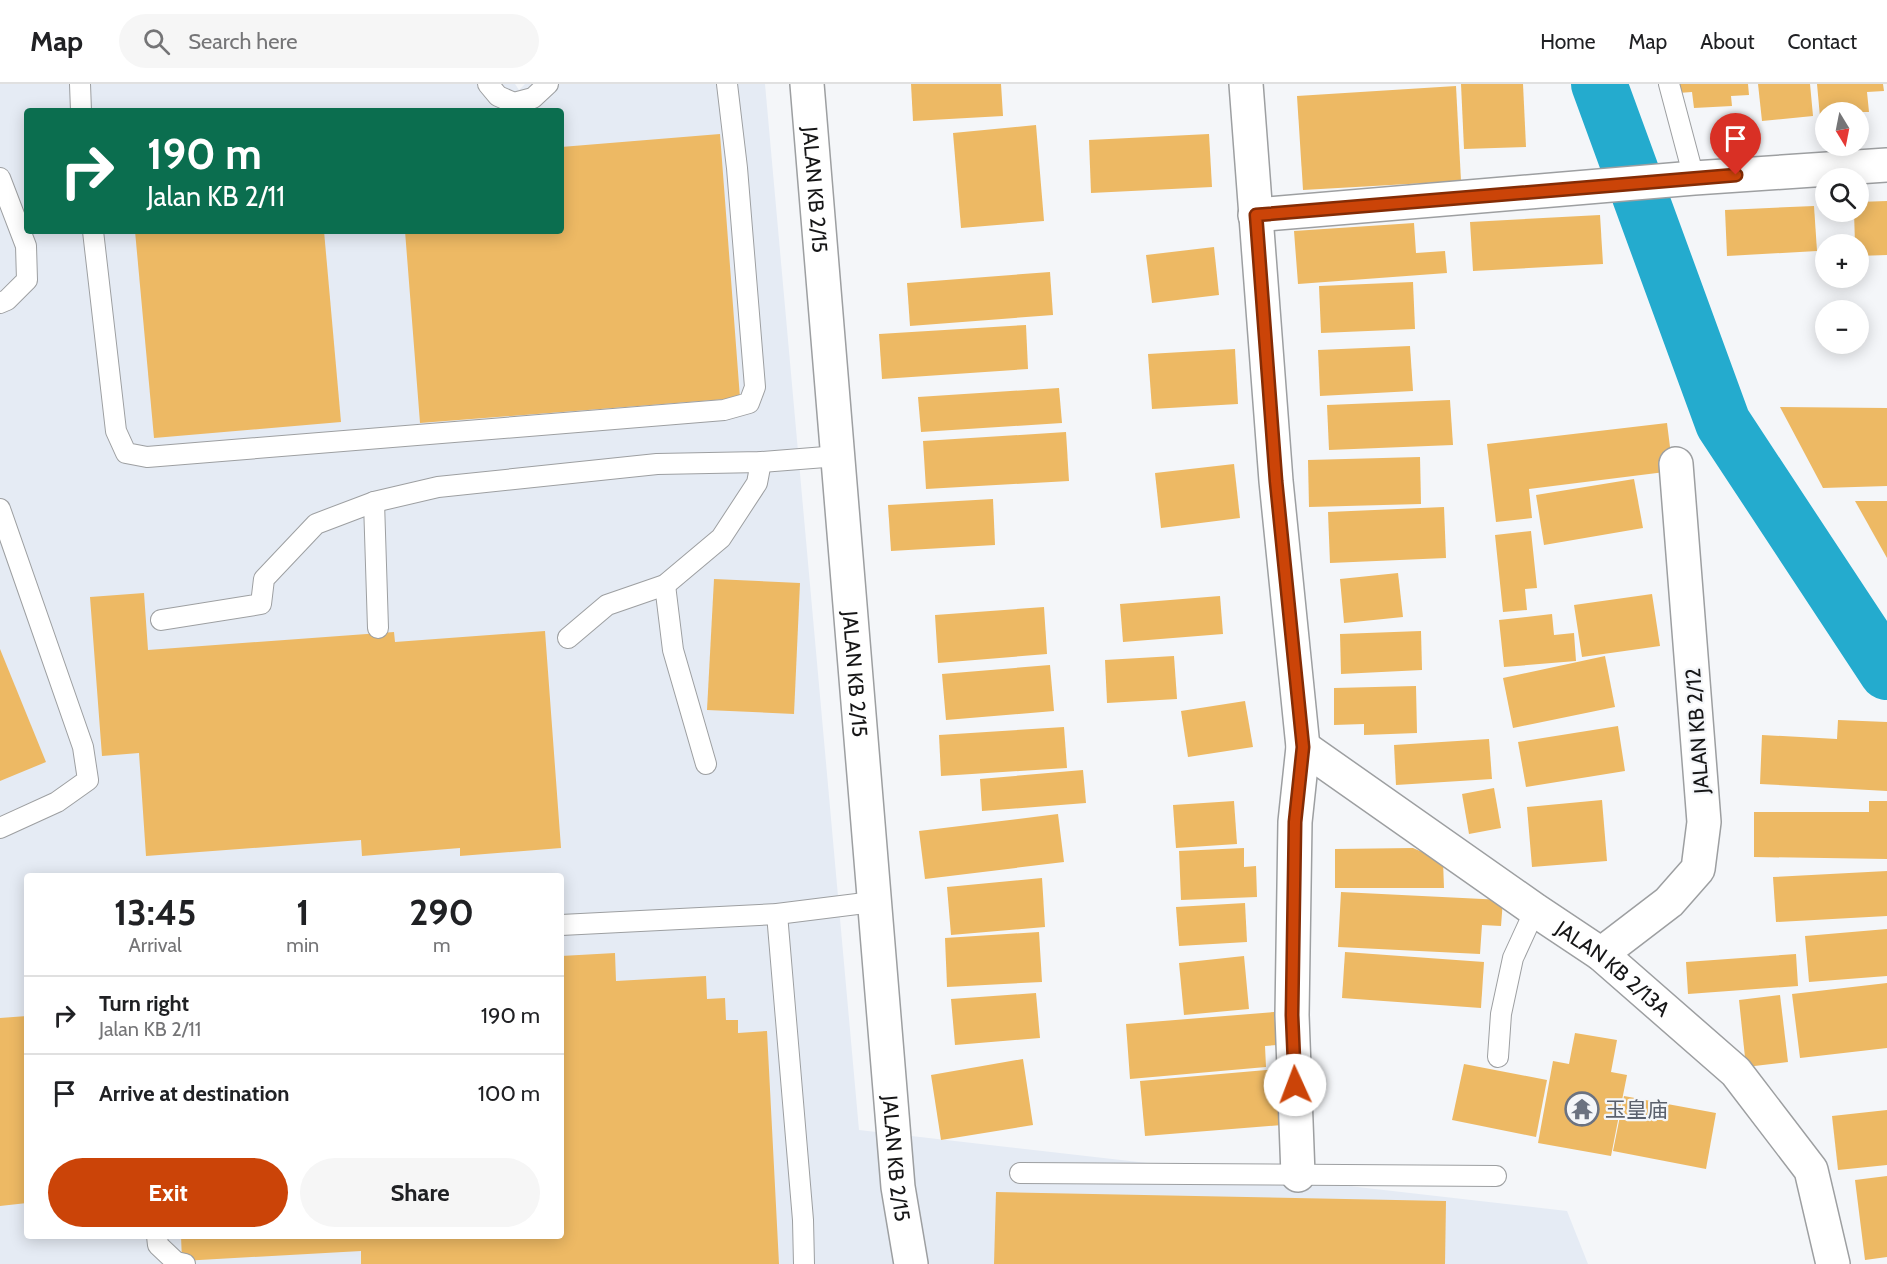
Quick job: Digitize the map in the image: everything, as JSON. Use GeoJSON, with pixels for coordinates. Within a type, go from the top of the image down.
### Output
{"type":"FeatureCollection","features":[{"type":"Feature","properties":{"kind":"street","name":"JALAN KB 2/15"},"geometry":{"type":"LineString","coordinates":[[807,84],[898,1186],[911,1264]]}},
{"type":"Feature","properties":{"kind":"street"},"geometry":{"type":"LineString","coordinates":[[1246,84],[1276,481],[1303,747],[1295,822],[1292,1015],[1298,1175]]}},
{"type":"Feature","properties":{"kind":"street"},"geometry":{"type":"LineString","coordinates":[[1256,215],[1687,179],[1887,165]]}},
{"type":"Feature","properties":{"kind":"street","name":"JALAN KB 2/12"},"geometry":{"type":"LineString","coordinates":[[1601,954],[1670,902],[1698,869],[1704,822],[1676,464]]}},
{"type":"Feature","properties":{"kind":"street","name":"JALAN KB 2/13A"},"geometry":{"type":"LineString","coordinates":[[1303,747],[1601,954],[1736,1072],[1811,1170],[1833,1264]]}},
{"type":"Feature","properties":{"kind":"lane"},"geometry":{"type":"LineString","coordinates":[[80,84],[81,108]]}},
{"type":"Feature","properties":{"kind":"lane"},"geometry":{"type":"LineString","coordinates":[[488,84],[498,96],[514,103],[533,99],[548,84]]}},
{"type":"Feature","properties":{"kind":"lane"},"geometry":{"type":"LineString","coordinates":[[93,234],[116,431],[126,453],[147,457],[724,410],[749,403],[755,387],[727,84]]}},
{"type":"Feature","properties":{"kind":"lane"},"geometry":{"type":"LineString","coordinates":[[1669,84],[1687,179]]}},
{"type":"Feature","properties":{"kind":"lane"},"geometry":{"type":"LineString","coordinates":[[0,178],[26,246],[27,280],[7,300],[0,303]]}},
{"type":"Feature","properties":{"kind":"lane"},"geometry":{"type":"LineString","coordinates":[[161,620],[261,604],[264,579],[316,524],[374,502],[438,487],[657,464],[761,462],[838,456]]}},
{"type":"Feature","properties":{"kind":"lane"},"geometry":{"type":"LineString","coordinates":[[567,638],[607,605],[665,585],[721,538],[757,483],[761,462]]}},
{"type":"Feature","properties":{"kind":"lane"},"geometry":{"type":"LineString","coordinates":[[374,502],[378,628]]}},
{"type":"Feature","properties":{"kind":"lane"},"geometry":{"type":"LineString","coordinates":[[0,509],[83,747],[88,780],[57,802],[0,828]]}},
{"type":"Feature","properties":{"kind":"lane"},"geometry":{"type":"LineString","coordinates":[[665,585],[673,650],[706,764]]}},
{"type":"Feature","properties":{"kind":"lane"},"geometry":{"type":"LineString","coordinates":[[564,925],[777,914],[873,902]]}},
{"type":"Feature","properties":{"kind":"lane"},"geometry":{"type":"LineString","coordinates":[[1498,1057],[1501,1014],[1513,958],[1535,910]]}},
{"type":"Feature","properties":{"kind":"lane"},"geometry":{"type":"LineString","coordinates":[[777,914],[803,1220],[804,1264]]}},
{"type":"Feature","properties":{"kind":"lane"},"geometry":{"type":"LineString","coordinates":[[1020,1173],[1496,1176]]}},
{"type":"Feature","properties":{"kind":"lane"},"geometry":{"type":"LineString","coordinates":[[157,1239],[158,1245],[176,1262],[185,1264]]}},
{"type":"Feature","properties":{"kind":"shaded area"},"geometry":{"type":"Polygon","coordinates":[[[0,84],[515,84],[519,90],[525,84],[765,84],[859,1130],[1567,1211],[1588,1264],[0,1264],[0,84]]]}},
{"type":"Feature","properties":{"kind":"building"},"geometry":{"type":"Polygon","coordinates":[[[911,84],[1001,84],[1003,116],[913,121],[911,84]]]}},
{"type":"Feature","properties":{"kind":"building"},"geometry":{"type":"Polygon","coordinates":[[[1461,84],[1523,84],[1526,147],[1464,149],[1461,84]]]}},
{"type":"Feature","properties":{"kind":"building"},"geometry":{"type":"Polygon","coordinates":[[[1677,84],[1748,84],[1749,95],[1731,96],[1732,106],[1694,108],[1692,92],[1678,93],[1677,84]]]}},
{"type":"Feature","properties":{"kind":"building"},"geometry":{"type":"Polygon","coordinates":[[[1758,84],[1810,84],[1813,116],[1762,121],[1758,84]]]}},
{"type":"Feature","properties":{"kind":"building"},"geometry":{"type":"Polygon","coordinates":[[[1817,84],[1883,84],[1884,91],[1867,92],[1868,102],[1819,102],[1817,84]]]}},
{"type":"Feature","properties":{"kind":"building"},"geometry":{"type":"Polygon","coordinates":[[[1456,86],[1461,181],[1303,190],[1297,96],[1456,86]]]}},
{"type":"Feature","properties":{"kind":"building"},"geometry":{"type":"Polygon","coordinates":[[[1036,125],[1044,221],[961,228],[953,133],[1036,125]]]}},
{"type":"Feature","properties":{"kind":"building"},"geometry":{"type":"Polygon","coordinates":[[[720,134],[740,398],[420,423],[405,234],[564,234],[564,147],[720,134]]]}},
{"type":"Feature","properties":{"kind":"building"},"geometry":{"type":"Polygon","coordinates":[[[1209,134],[1212,187],[1091,193],[1089,140],[1209,134]]]}},
{"type":"Feature","properties":{"kind":"building"},"geometry":{"type":"Polygon","coordinates":[[[1887,201],[1887,255],[1869,256],[1869,234],[1855,234],[1854,222],[1869,222],[1869,202],[1887,201]]]}},
{"type":"Feature","properties":{"kind":"building"},"geometry":{"type":"Polygon","coordinates":[[[1814,206],[1815,251],[1727,256],[1725,210],[1814,206]]]}},
{"type":"Feature","properties":{"kind":"building"},"geometry":{"type":"Polygon","coordinates":[[[1600,215],[1603,264],[1473,271],[1470,222],[1600,215]]]}},
{"type":"Feature","properties":{"kind":"building"},"geometry":{"type":"Polygon","coordinates":[[[1414,223],[1416,253],[1445,251],[1447,273],[1298,284],[1294,231],[1414,223]]]}},
{"type":"Feature","properties":{"kind":"building"},"geometry":{"type":"Polygon","coordinates":[[[135,234],[324,234],[341,422],[154,438],[135,234]]]}},
{"type":"Feature","properties":{"kind":"building"},"geometry":{"type":"Polygon","coordinates":[[[1214,247],[1219,295],[1152,303],[1146,255],[1214,247]]]}},
{"type":"Feature","properties":{"kind":"building"},"geometry":{"type":"Polygon","coordinates":[[[1050,272],[1053,315],[910,326],[907,283],[1050,272]]]}},
{"type":"Feature","properties":{"kind":"building"},"geometry":{"type":"Polygon","coordinates":[[[1413,282],[1415,329],[1321,333],[1319,286],[1413,282]]]}},
{"type":"Feature","properties":{"kind":"building"},"geometry":{"type":"Polygon","coordinates":[[[1026,325],[1028,369],[882,379],[879,334],[1026,325]]]}},
{"type":"Feature","properties":{"kind":"building"},"geometry":{"type":"Polygon","coordinates":[[[1410,346],[1413,391],[1320,396],[1318,350],[1410,346]]]}},
{"type":"Feature","properties":{"kind":"building"},"geometry":{"type":"Polygon","coordinates":[[[1235,349],[1238,404],[1152,409],[1148,354],[1235,349]]]}},
{"type":"Feature","properties":{"kind":"building"},"geometry":{"type":"Polygon","coordinates":[[[1059,388],[1062,423],[921,432],[918,397],[1059,388]]]}},
{"type":"Feature","properties":{"kind":"building"},"geometry":{"type":"Polygon","coordinates":[[[1450,400],[1453,445],[1329,450],[1327,405],[1450,400]]]}},
{"type":"Feature","properties":{"kind":"building"},"geometry":{"type":"Polygon","coordinates":[[[1780,407],[1887,408],[1887,486],[1823,488],[1780,407]]]}},
{"type":"Feature","properties":{"kind":"building"},"geometry":{"type":"Polygon","coordinates":[[[1667,423],[1673,471],[1529,489],[1532,518],[1496,522],[1487,444],[1667,423]]]}},
{"type":"Feature","properties":{"kind":"building"},"geometry":{"type":"Polygon","coordinates":[[[1066,432],[1069,481],[926,489],[923,441],[1066,432]]]}},
{"type":"Feature","properties":{"kind":"building"},"geometry":{"type":"Polygon","coordinates":[[[1420,457],[1421,504],[1309,507],[1308,460],[1420,457]]]}},
{"type":"Feature","properties":{"kind":"building"},"geometry":{"type":"Polygon","coordinates":[[[1234,464],[1240,518],[1161,528],[1155,473],[1234,464]]]}},
{"type":"Feature","properties":{"kind":"building"},"geometry":{"type":"Polygon","coordinates":[[[1634,479],[1643,528],[1544,545],[1536,495],[1634,479]]]}},
{"type":"Feature","properties":{"kind":"building"},"geometry":{"type":"Polygon","coordinates":[[[993,499],[995,545],[891,551],[888,505],[993,499]]]}},
{"type":"Feature","properties":{"kind":"building"},"geometry":{"type":"Polygon","coordinates":[[[1855,501],[1887,501],[1887,558],[1855,501]]]}},
{"type":"Feature","properties":{"kind":"building"},"geometry":{"type":"Polygon","coordinates":[[[1444,507],[1446,558],[1330,563],[1328,512],[1444,507]]]}},
{"type":"Feature","properties":{"kind":"building"},"geometry":{"type":"Polygon","coordinates":[[[1531,531],[1537,588],[1525,589],[1527,610],[1503,612],[1495,535],[1531,531]]]}},
{"type":"Feature","properties":{"kind":"building"},"geometry":{"type":"Polygon","coordinates":[[[1398,573],[1403,617],[1344,623],[1340,579],[1398,573]]]}},
{"type":"Feature","properties":{"kind":"building"},"geometry":{"type":"Polygon","coordinates":[[[714,579],[800,583],[794,714],[707,710],[714,579]]]}},
{"type":"Feature","properties":{"kind":"building"},"geometry":{"type":"Polygon","coordinates":[[[144,593],[148,650],[394,632],[395,642],[545,631],[561,848],[460,856],[460,848],[362,856],[361,840],[146,856],[139,753],[102,756],[90,597],[144,593]]]}},
{"type":"Feature","properties":{"kind":"building"},"geometry":{"type":"Polygon","coordinates":[[[1652,594],[1660,646],[1582,657],[1574,605],[1652,594]]]}},
{"type":"Feature","properties":{"kind":"building"},"geometry":{"type":"Polygon","coordinates":[[[1220,596],[1223,634],[1123,642],[1120,604],[1220,596]]]}},
{"type":"Feature","properties":{"kind":"building"},"geometry":{"type":"Polygon","coordinates":[[[1044,607],[1047,654],[938,663],[935,615],[1044,607]]]}},
{"type":"Feature","properties":{"kind":"building"},"geometry":{"type":"Polygon","coordinates":[[[1552,614],[1554,635],[1574,633],[1576,661],[1504,667],[1499,620],[1552,614]]]}},
{"type":"Feature","properties":{"kind":"building"},"geometry":{"type":"Polygon","coordinates":[[[1421,631],[1422,670],[1341,674],[1340,634],[1421,631]]]}},
{"type":"Feature","properties":{"kind":"building"},"geometry":{"type":"Polygon","coordinates":[[[0,649],[46,762],[0,781],[0,649]]]}},
{"type":"Feature","properties":{"kind":"building"},"geometry":{"type":"Polygon","coordinates":[[[1174,656],[1177,699],[1107,703],[1105,660],[1174,656]]]}},
{"type":"Feature","properties":{"kind":"building"},"geometry":{"type":"Polygon","coordinates":[[[1605,656],[1615,707],[1513,728],[1503,678],[1605,656]]]}},
{"type":"Feature","properties":{"kind":"building"},"geometry":{"type":"Polygon","coordinates":[[[1050,665],[1054,711],[946,720],[942,674],[1050,665]]]}},
{"type":"Feature","properties":{"kind":"building"},"geometry":{"type":"Polygon","coordinates":[[[1416,686],[1417,733],[1364,735],[1364,724],[1334,725],[1334,688],[1416,686]]]}},
{"type":"Feature","properties":{"kind":"building"},"geometry":{"type":"Polygon","coordinates":[[[1245,701],[1253,747],[1188,757],[1181,711],[1245,701]]]}},
{"type":"Feature","properties":{"kind":"building"},"geometry":{"type":"Polygon","coordinates":[[[1838,720],[1887,722],[1887,791],[1760,784],[1762,735],[1837,739],[1838,720]]]}},
{"type":"Feature","properties":{"kind":"building"},"geometry":{"type":"Polygon","coordinates":[[[1618,726],[1625,771],[1526,787],[1518,742],[1618,726]]]}},
{"type":"Feature","properties":{"kind":"building"},"geometry":{"type":"Polygon","coordinates":[[[1064,727],[1067,768],[941,776],[939,735],[1064,727]]]}},
{"type":"Feature","properties":{"kind":"building"},"geometry":{"type":"Polygon","coordinates":[[[1489,739],[1492,779],[1396,785],[1394,745],[1489,739]]]}},
{"type":"Feature","properties":{"kind":"building"},"geometry":{"type":"Polygon","coordinates":[[[1083,770],[1086,803],[982,811],[980,779],[1083,770]]]}},
{"type":"Feature","properties":{"kind":"building"},"geometry":{"type":"Polygon","coordinates":[[[1494,788],[1501,828],[1469,834],[1462,794],[1494,788]]]}},
{"type":"Feature","properties":{"kind":"building"},"geometry":{"type":"Polygon","coordinates":[[[1602,800],[1607,861],[1532,867],[1527,807],[1602,800]]]}},
{"type":"Feature","properties":{"kind":"building"},"geometry":{"type":"Polygon","coordinates":[[[1234,801],[1237,844],[1176,848],[1173,805],[1234,801]]]}},
{"type":"Feature","properties":{"kind":"building"},"geometry":{"type":"Polygon","coordinates":[[[1869,801],[1887,801],[1887,859],[1754,857],[1754,812],[1869,812],[1869,801]]]}},
{"type":"Feature","properties":{"kind":"building"},"geometry":{"type":"Polygon","coordinates":[[[1058,814],[1064,862],[925,879],[919,831],[1058,814]]]}},
{"type":"Feature","properties":{"kind":"building"},"geometry":{"type":"Polygon","coordinates":[[[1244,848],[1244,867],[1256,866],[1257,897],[1181,900],[1179,851],[1244,848]]]}},
{"type":"Feature","properties":{"kind":"building"},"geometry":{"type":"Polygon","coordinates":[[[1413,848],[1443,861],[1444,888],[1335,888],[1335,849],[1413,848]]]}},
{"type":"Feature","properties":{"kind":"building"},"geometry":{"type":"Polygon","coordinates":[[[1887,871],[1887,916],[1776,922],[1773,877],[1887,871]]]}},
{"type":"Feature","properties":{"kind":"building"},"geometry":{"type":"Polygon","coordinates":[[[1042,878],[1045,927],[951,935],[947,887],[1042,878]]]}},
{"type":"Feature","properties":{"kind":"building"},"geometry":{"type":"Polygon","coordinates":[[[1341,892],[1503,900],[1501,926],[1482,925],[1480,954],[1338,947],[1341,892]]]}},
{"type":"Feature","properties":{"kind":"building"},"geometry":{"type":"Polygon","coordinates":[[[1245,903],[1247,942],[1179,946],[1176,907],[1245,903]]]}},
{"type":"Feature","properties":{"kind":"building"},"geometry":{"type":"Polygon","coordinates":[[[1887,929],[1887,976],[1809,982],[1805,936],[1887,929]]]}},
{"type":"Feature","properties":{"kind":"building"},"geometry":{"type":"Polygon","coordinates":[[[1039,932],[1042,982],[947,987],[945,938],[1039,932]]]}},
{"type":"Feature","properties":{"kind":"building"},"geometry":{"type":"Polygon","coordinates":[[[1345,952],[1484,962],[1481,1008],[1342,998],[1345,952]]]}},
{"type":"Feature","properties":{"kind":"building"},"geometry":{"type":"Polygon","coordinates":[[[615,953],[616,981],[706,976],[707,999],[725,998],[726,1020],[738,1020],[738,1033],[767,1031],[779,1264],[361,1264],[361,1251],[182,1261],[181,1239],[564,1239],[564,956],[615,953]]]}},
{"type":"Feature","properties":{"kind":"building"},"geometry":{"type":"Polygon","coordinates":[[[1796,954],[1798,986],[1688,994],[1686,962],[1796,954]]]}},
{"type":"Feature","properties":{"kind":"building"},"geometry":{"type":"Polygon","coordinates":[[[1244,956],[1249,1009],[1184,1015],[1179,963],[1244,956]]]}},
{"type":"Feature","properties":{"kind":"building"},"geometry":{"type":"Polygon","coordinates":[[[1887,983],[1887,1048],[1800,1058],[1792,994],[1887,983]]]}},
{"type":"Feature","properties":{"kind":"building"},"geometry":{"type":"Polygon","coordinates":[[[1036,993],[1040,1038],[955,1045],[951,999],[1036,993]]]}},
{"type":"Feature","properties":{"kind":"building"},"geometry":{"type":"Polygon","coordinates":[[[1780,995],[1788,1062],[1746,1067],[1739,1000],[1780,995]]]}},
{"type":"Feature","properties":{"kind":"building"},"geometry":{"type":"Polygon","coordinates":[[[1274,1012],[1277,1045],[1265,1046],[1266,1067],[1130,1079],[1126,1024],[1274,1012]]]}},
{"type":"Feature","properties":{"kind":"building"},"geometry":{"type":"Polygon","coordinates":[[[24,1016],[24,1203],[0,1206],[0,1018],[24,1016]]]}},
{"type":"Feature","properties":{"kind":"building","name":"玉皇庙"},"geometry":{"type":"Polygon","coordinates":[[[1575,1033],[1617,1040],[1611,1072],[1627,1075],[1611,1156],[1538,1143],[1553,1061],[1569,1064],[1575,1033]]]}},
{"type":"Feature","properties":{"kind":"building"},"geometry":{"type":"Polygon","coordinates":[[[1023,1059],[1033,1125],[941,1140],[931,1075],[1023,1059]]]}},
{"type":"Feature","properties":{"kind":"building"},"geometry":{"type":"Polygon","coordinates":[[[1464,1064],[1547,1080],[1536,1137],[1452,1120],[1464,1064]]]}},
{"type":"Feature","properties":{"kind":"building"},"geometry":{"type":"Polygon","coordinates":[[[1289,1068],[1294,1124],[1145,1136],[1140,1081],[1289,1068]]]}},
{"type":"Feature","properties":{"kind":"building"},"geometry":{"type":"Polygon","coordinates":[[[1624,1096],[1716,1113],[1706,1169],[1613,1151],[1624,1096]]]}},
{"type":"Feature","properties":{"kind":"building"},"geometry":{"type":"Polygon","coordinates":[[[1887,1110],[1887,1165],[1838,1170],[1832,1116],[1887,1110]]]}},
{"type":"Feature","properties":{"kind":"building"},"geometry":{"type":"Polygon","coordinates":[[[1887,1176],[1887,1257],[1865,1260],[1855,1180],[1887,1176]]]}},
{"type":"Feature","properties":{"kind":"building"},"geometry":{"type":"Polygon","coordinates":[[[996,1192],[1446,1201],[1445,1264],[994,1264],[996,1192]]]}},
{"type":"Feature","properties":{"kind":"waterway"},"geometry":{"type":"LineString","coordinates":[[1599,84],[1723,423],[1887,672]]}},
{"type":"Feature","properties":{"kind":"place","name":"玉皇庙"},"geometry":{"type":"Point","coordinates":[1582,1109]}},
{"type":"Feature","properties":{"kind":"route"},"geometry":{"type":"LineString","coordinates":[[1295,1085],[1292,1015],[1295,822],[1303,747],[1276,481],[1256,215],[1736,175]]}}]}
